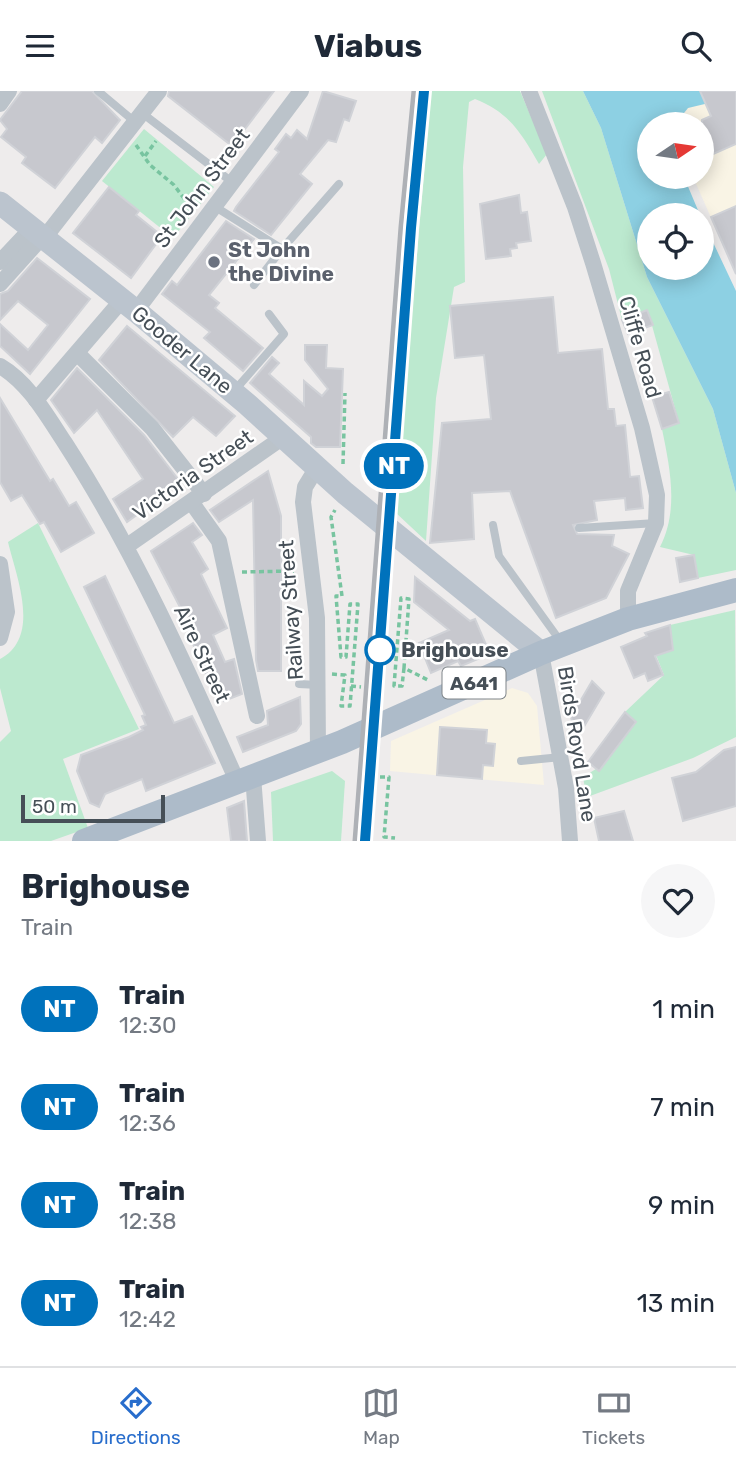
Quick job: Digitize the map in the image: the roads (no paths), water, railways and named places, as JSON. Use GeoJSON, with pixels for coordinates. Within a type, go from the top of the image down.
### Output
{"type":"FeatureCollection","features":[{"type":"Feature","properties":{"kind":"main road","name":"A641"},"geometry":{"type":"LineString","coordinates":[[85,841],[318,752],[552,649],[628,619],[736,590]]}},
{"type":"Feature","properties":{"kind":"street"},"geometry":{"type":"LineString","coordinates":[[0,104],[9,91]]}},
{"type":"Feature","properties":{"kind":"street"},"geometry":{"type":"LineString","coordinates":[[0,284],[159,91]]}},
{"type":"Feature","properties":{"kind":"street","name":"St John Street"},"geometry":{"type":"LineString","coordinates":[[36,400],[77,353],[129,305],[209,213],[301,91]]}},
{"type":"Feature","properties":{"kind":"street","name":"Cliffe Road"},"geometry":{"type":"LineString","coordinates":[[529,91],[575,207],[587,264],[642,428],[657,495],[656,523],[628,591],[628,619]]}},
{"type":"Feature","properties":{"kind":"street","name":"Gooder Lane"},"geometry":{"type":"LineString","coordinates":[[0,203],[129,305],[233,393],[316,469],[426,559],[552,649]]}},
{"type":"Feature","properties":{"kind":"street"},"geometry":{"type":"LineString","coordinates":[[0,262],[40,234]]}},
{"type":"Feature","properties":{"kind":"street"},"geometry":{"type":"LineString","coordinates":[[77,353],[152,428],[198,498],[219,541],[257,716]]}},
{"type":"Feature","properties":{"kind":"street","name":"Aire Street"},"geometry":{"type":"LineString","coordinates":[[0,366],[36,400],[127,546],[245,779]]}},
{"type":"Feature","properties":{"kind":"street","name":"Victoria Street"},"geometry":{"type":"LineString","coordinates":[[127,546],[282,438]]}},
{"type":"Feature","properties":{"kind":"street","name":"Railway Street"},"geometry":{"type":"LineString","coordinates":[[316,469],[305,487],[303,502],[317,618],[318,752]]}},
{"type":"Feature","properties":{"kind":"street"},"geometry":{"type":"LineString","coordinates":[[0,564],[7,612],[0,638]]}},
{"type":"Feature","properties":{"kind":"street","name":"Birds Royd Lane"},"geometry":{"type":"LineString","coordinates":[[552,649],[570,841]]}},
{"type":"Feature","properties":{"kind":"street"},"geometry":{"type":"LineString","coordinates":[[245,779],[258,841]]}},
{"type":"Feature","properties":{"kind":"lane"},"geometry":{"type":"LineString","coordinates":[[97,91],[165,130],[232,182]]}},
{"type":"Feature","properties":{"kind":"lane"},"geometry":{"type":"LineString","coordinates":[[254,285],[339,184]]}},
{"type":"Feature","properties":{"kind":"lane"},"geometry":{"type":"LineString","coordinates":[[209,213],[282,250]]}},
{"type":"Feature","properties":{"kind":"lane"},"geometry":{"type":"LineString","coordinates":[[233,393],[284,334],[270,314]]}},
{"type":"Feature","properties":{"kind":"lane"},"geometry":{"type":"LineString","coordinates":[[579,528],[656,523]]}},
{"type":"Feature","properties":{"kind":"lane"},"geometry":{"type":"LineString","coordinates":[[493,525],[499,556],[552,649]]}},
{"type":"Feature","properties":{"kind":"lane"},"geometry":{"type":"LineString","coordinates":[[299,684],[318,685]]}},
{"type":"Feature","properties":{"kind":"lane"},"geometry":{"type":"LineString","coordinates":[[521,761],[561,757]]}},
{"type":"Feature","properties":{"kind":"water"},"geometry":{"type":"Polygon","coordinates":[[[583,91],[702,91],[709,103],[688,108],[685,112],[637,112],[637,189],[689,189],[695,203],[637,203],[637,245],[601,128],[583,91]]]}},
{"type":"Feature","properties":{"kind":"water"},"geometry":{"type":"Polygon","coordinates":[[[714,244],[736,291],[736,493],[713,409],[648,280],[714,280],[714,244]]]}},
{"type":"Feature","properties":{"kind":"railway"},"geometry":{"type":"LineString","coordinates":[[355,841],[401,227],[414,91]]}},
{"type":"Feature","properties":{"kind":"railway"},"geometry":{"type":"LineString","coordinates":[[371,764],[388,537]]}},
{"type":"Feature","properties":{"kind":"train","name":"NT"},"geometry":{"type":"LineString","coordinates":[[365,841],[411,228],[424,91]]}},
{"type":"Feature","properties":{"kind":"place","name":"St John the Divine"},"geometry":{"type":"Point","coordinates":[214,262]}},
{"type":"Feature","properties":{"kind":"place","name":"Brighouse"},"geometry":{"type":"Point","coordinates":[380,650]}}]}
